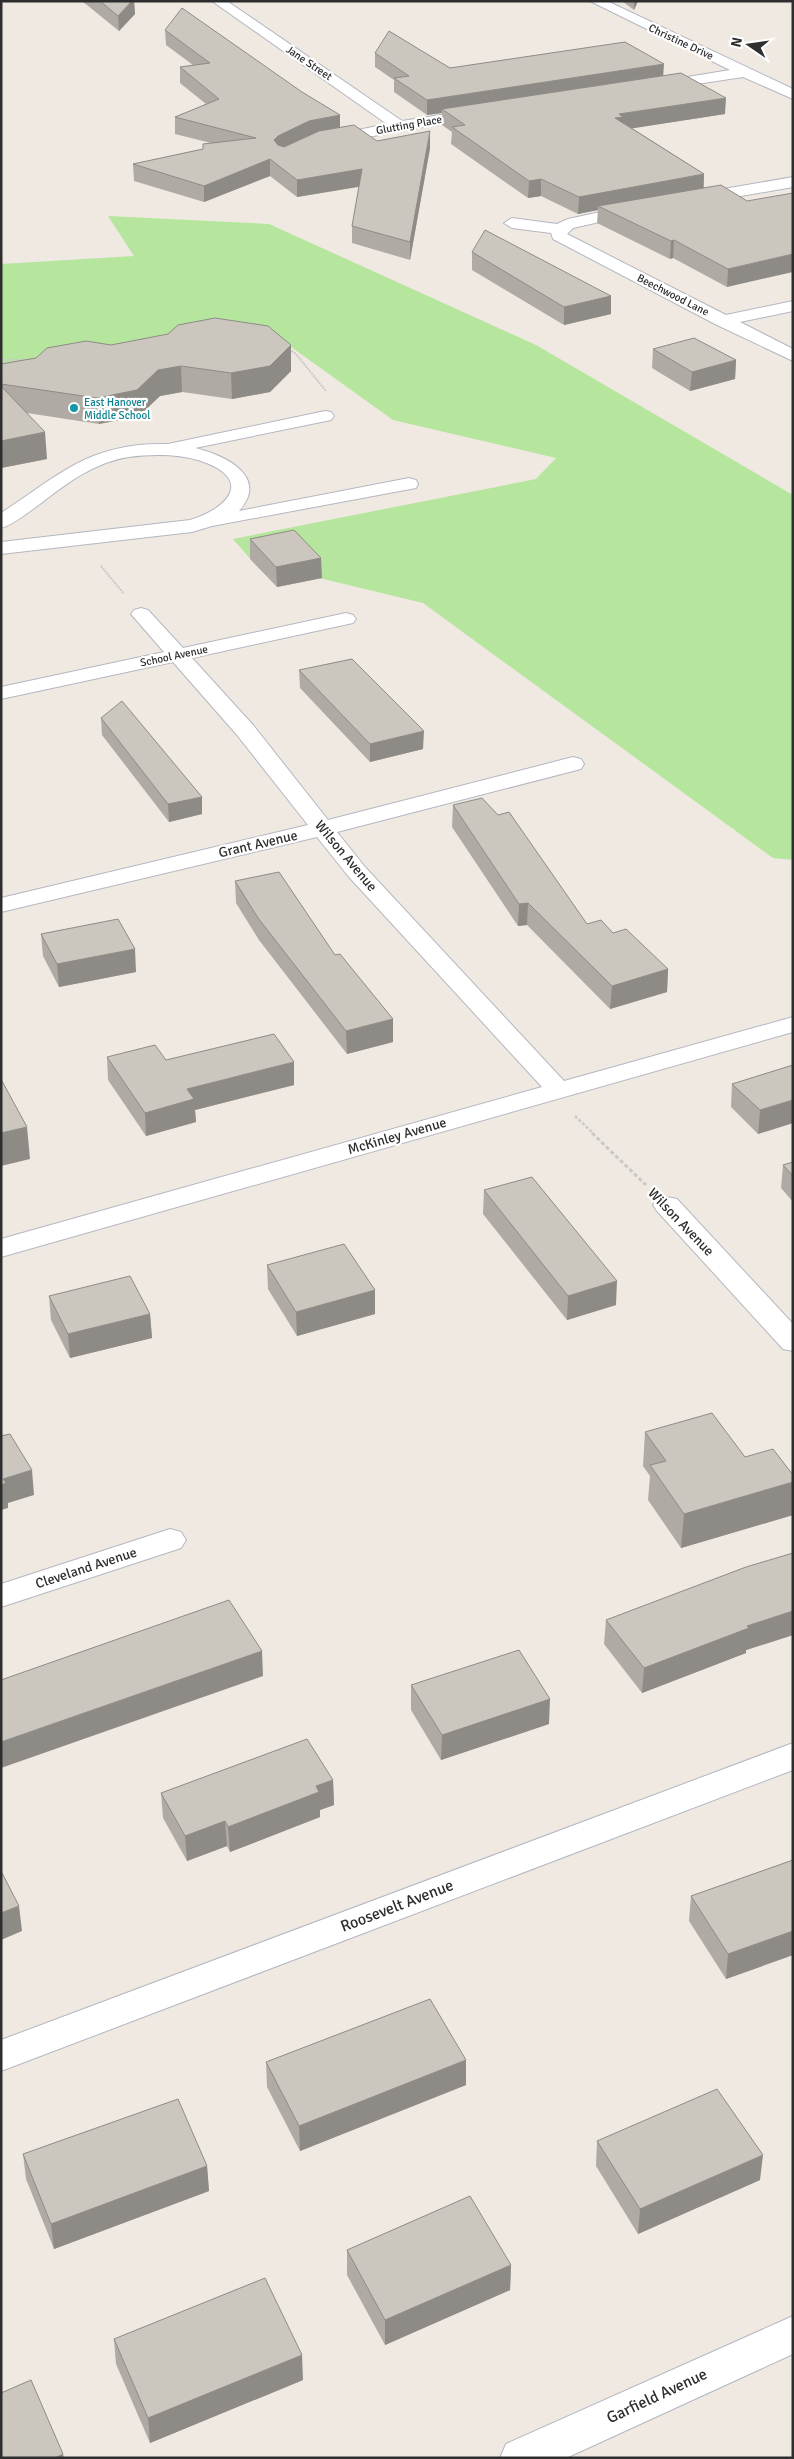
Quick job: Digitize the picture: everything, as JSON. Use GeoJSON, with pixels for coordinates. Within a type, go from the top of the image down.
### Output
{"type":"FeatureCollection","features":[{"type":"Feature","properties":{"kind":"street","name":"Jane Street"},"geometry":{"type":"LineString","coordinates":[[218,1],[399,126]]}},
{"type":"Feature","properties":{"kind":"street","name":"Christine Drive"},"geometry":{"type":"LineString","coordinates":[[596,1],[793,94]]}},
{"type":"Feature","properties":{"kind":"street"},"geometry":{"type":"LineString","coordinates":[[638,88],[744,72]]}},
{"type":"Feature","properties":{"kind":"street","name":"Glutting Place"},"geometry":{"type":"LineString","coordinates":[[315,142],[492,111]]}},
{"type":"Feature","properties":{"kind":"street"},"geometry":{"type":"LineString","coordinates":[[678,202],[793,182]]}},
{"type":"Feature","properties":{"kind":"street"},"geometry":{"type":"LineString","coordinates":[[512,223],[560,228],[583,219],[650,207]]}},
{"type":"Feature","properties":{"kind":"street","name":"Beechwood Lane"},"geometry":{"type":"LineString","coordinates":[[560,228],[560,236],[567,241],[793,356]]}},
{"type":"Feature","properties":{"kind":"street"},"geometry":{"type":"LineString","coordinates":[[723,321],[793,306]]}},
{"type":"Feature","properties":{"kind":"street"},"geometry":{"type":"LineString","coordinates":[[1,522],[78,468],[90,462],[122,453],[158,450],[325,416]]}},
{"type":"Feature","properties":{"kind":"street"},"geometry":{"type":"LineString","coordinates":[[158,450],[176,451],[208,458],[229,468],[240,484],[241,492],[231,508],[208,521],[192,526]]}},
{"type":"Feature","properties":{"kind":"street"},"geometry":{"type":"LineString","coordinates":[[1,548],[192,526],[409,484]]}},
{"type":"Feature","properties":{"kind":"street"},"geometry":{"type":"LineString","coordinates":[[26,506],[23,514],[33,528],[43,534],[67,539]]}},
{"type":"Feature","properties":{"kind":"street","name":"Wilson Avenue"},"geometry":{"type":"LineString","coordinates":[[141,614],[245,730],[357,872],[559,1090]]}},
{"type":"Feature","properties":{"kind":"street","name":"School Avenue"},"geometry":{"type":"LineString","coordinates":[[1,693],[346,619]]}},
{"type":"Feature","properties":{"kind":"street","name":"Grant Avenue"},"geometry":{"type":"LineString","coordinates":[[1,905],[322,828],[572,764]]}},
{"type":"Feature","properties":{"kind":"street","name":"McKinley Avenue"},"geometry":{"type":"LineString","coordinates":[[1,1248],[793,1024]]}},
{"type":"Feature","properties":{"kind":"street","name":"Wilson Avenue"},"geometry":{"type":"LineString","coordinates":[[667,1205],[793,1342]]}},
{"type":"Feature","properties":{"kind":"street","name":"Cleveland Avenue"},"geometry":{"type":"LineString","coordinates":[[1,1596],[170,1540]]}},
{"type":"Feature","properties":{"kind":"street","name":"Roosevelt Avenue"},"geometry":{"type":"LineString","coordinates":[[1,2056],[793,1756]]}},
{"type":"Feature","properties":{"kind":"street","name":"Garfield Avenue"},"geometry":{"type":"LineString","coordinates":[[521,2458],[793,2334]]}},
{"type":"Feature","properties":{"kind":"path"},"geometry":{"type":"LineString","coordinates":[[284,346],[296,354],[330,396]]}},
{"type":"Feature","properties":{"kind":"path"},"geometry":{"type":"LineString","coordinates":[[1,360],[34,359]]}},
{"type":"Feature","properties":{"kind":"path"},"geometry":{"type":"LineString","coordinates":[[100,566],[141,614]]}},
{"type":"Feature","properties":{"kind":"path","name":"Wilson Avenue"},"geometry":{"type":"LineString","coordinates":[[572,1114],[667,1205]]}},
{"type":"Feature","properties":{"kind":"green space"},"geometry":{"type":"Polygon","coordinates":[[[108,216],[269,224],[536,345],[793,495],[793,860],[773,858],[423,603],[253,562],[233,539],[536,479],[556,458],[393,420],[280,339],[1,383],[1,264],[134,256],[108,216]]]}},
{"type":"Feature","properties":{"kind":"building"},"geometry":{"type":"Polygon","coordinates":[[[100,1],[132,1],[118,16],[100,1]]]}},
{"type":"Feature","properties":{"kind":"building"},"geometry":{"type":"Polygon","coordinates":[[[182,8],[302,92],[340,115],[309,121],[278,136],[274,140],[278,145],[284,147],[319,131],[354,125],[377,141],[430,131],[410,242],[352,226],[362,169],[297,180],[270,159],[204,186],[133,164],[203,149],[203,144],[256,138],[175,117],[219,99],[180,67],[210,63],[165,30],[182,8]]]}},
{"type":"Feature","properties":{"kind":"building"},"geometry":{"type":"Polygon","coordinates":[[[389,31],[450,68],[625,42],[664,64],[427,100],[394,78],[409,76],[375,53],[389,31]]]}},
{"type":"Feature","properties":{"kind":"building"},"geometry":{"type":"Polygon","coordinates":[[[681,73],[726,98],[619,114],[623,117],[615,118],[704,174],[579,197],[541,179],[529,181],[452,127],[465,125],[442,109],[681,73]]]}},
{"type":"Feature","properties":{"kind":"building"},"geometry":{"type":"Polygon","coordinates":[[[721,185],[747,201],[793,193],[793,254],[728,269],[674,240],[671,241],[598,206],[721,185]]]}},
{"type":"Feature","properties":{"kind":"building"},"geometry":{"type":"Polygon","coordinates":[[[485,230],[611,296],[564,307],[472,252],[485,230]]]}},
{"type":"Feature","properties":{"kind":"building"},"geometry":{"type":"Polygon","coordinates":[[[215,318],[268,326],[291,345],[270,366],[231,373],[181,366],[158,370],[137,390],[97,398],[1,384],[1,364],[36,358],[47,348],[86,341],[111,345],[168,334],[178,325],[215,318]]]}},
{"type":"Feature","properties":{"kind":"building"},"geometry":{"type":"Polygon","coordinates":[[[694,338],[736,360],[692,372],[653,349],[694,338]]]}},
{"type":"Feature","properties":{"kind":"building"},"geometry":{"type":"Polygon","coordinates":[[[1,386],[45,432],[1,441],[1,386]]]}},
{"type":"Feature","properties":{"kind":"building"},"geometry":{"type":"Polygon","coordinates":[[[294,530],[321,558],[276,567],[250,539],[294,530]]]}},
{"type":"Feature","properties":{"kind":"building"},"geometry":{"type":"Polygon","coordinates":[[[352,659],[424,731],[370,744],[299,670],[352,659]]]}},
{"type":"Feature","properties":{"kind":"building"},"geometry":{"type":"Polygon","coordinates":[[[122,701],[202,797],[168,804],[101,718],[122,701]]]}},
{"type":"Feature","properties":{"kind":"building"},"geometry":{"type":"Polygon","coordinates":[[[482,798],[498,815],[509,812],[587,924],[601,920],[613,933],[626,929],[668,969],[612,986],[528,903],[519,904],[453,805],[482,798]]]}},
{"type":"Feature","properties":{"kind":"building"},"geometry":{"type":"Polygon","coordinates":[[[279,872],[335,955],[340,954],[393,1019],[346,1031],[258,918],[235,881],[279,872]]]}},
{"type":"Feature","properties":{"kind":"building"},"geometry":{"type":"Polygon","coordinates":[[[118,919],[135,949],[57,964],[41,934],[118,919]]]}},
{"type":"Feature","properties":{"kind":"building"},"geometry":{"type":"Polygon","coordinates":[[[274,1034],[294,1062],[187,1089],[194,1099],[145,1113],[107,1057],[155,1045],[166,1060],[274,1034]]]}},
{"type":"Feature","properties":{"kind":"building"},"geometry":{"type":"Polygon","coordinates":[[[793,1065],[793,1100],[760,1110],[732,1084],[793,1065]]]}},
{"type":"Feature","properties":{"kind":"building"},"geometry":{"type":"Polygon","coordinates":[[[2,1081],[27,1127],[1,1133],[2,1081]]]}},
{"type":"Feature","properties":{"kind":"building"},"geometry":{"type":"Polygon","coordinates":[[[793,1162],[793,1176],[783,1165],[793,1162]]]}},
{"type":"Feature","properties":{"kind":"building"},"geometry":{"type":"Polygon","coordinates":[[[532,1177],[617,1281],[568,1296],[484,1190],[532,1177]]]}},
{"type":"Feature","properties":{"kind":"building"},"geometry":{"type":"Polygon","coordinates":[[[344,1244],[375,1290],[296,1312],[267,1265],[344,1244]]]}},
{"type":"Feature","properties":{"kind":"building"},"geometry":{"type":"Polygon","coordinates":[[[130,1276],[150,1314],[68,1334],[49,1296],[130,1276]]]}},
{"type":"Feature","properties":{"kind":"building"},"geometry":{"type":"Polygon","coordinates":[[[712,1413],[745,1457],[773,1449],[793,1475],[793,1482],[684,1514],[650,1465],[666,1461],[645,1432],[712,1413]]]}},
{"type":"Feature","properties":{"kind":"building"},"geometry":{"type":"Polygon","coordinates":[[[10,1434],[32,1470],[3,1479],[6,1483],[1,1485],[1,1436],[10,1434]]]}},
{"type":"Feature","properties":{"kind":"building"},"geometry":{"type":"Polygon","coordinates":[[[793,1553],[793,1611],[747,1626],[749,1628],[644,1668],[606,1620],[746,1567],[793,1553]]]}},
{"type":"Feature","properties":{"kind":"building"},"geometry":{"type":"Polygon","coordinates":[[[229,1600],[262,1651],[1,1742],[1,1680],[229,1600]]]}},
{"type":"Feature","properties":{"kind":"building"},"geometry":{"type":"Polygon","coordinates":[[[519,1650],[550,1699],[442,1735],[411,1685],[519,1650]]]}},
{"type":"Feature","properties":{"kind":"building"},"geometry":{"type":"Polygon","coordinates":[[[307,1739],[333,1780],[316,1786],[319,1792],[228,1827],[225,1821],[185,1836],[161,1793],[307,1739]]]}},
{"type":"Feature","properties":{"kind":"building"},"geometry":{"type":"Polygon","coordinates":[[[793,1860],[793,1931],[728,1954],[691,1896],[793,1860]]]}},
{"type":"Feature","properties":{"kind":"building"},"geometry":{"type":"Polygon","coordinates":[[[1,1871],[19,1906],[1,1913],[1,1871]]]}},
{"type":"Feature","properties":{"kind":"building"},"geometry":{"type":"Polygon","coordinates":[[[430,1999],[466,2060],[299,2126],[266,2062],[430,1999]]]}},
{"type":"Feature","properties":{"kind":"building"},"geometry":{"type":"Polygon","coordinates":[[[717,2089],[763,2155],[640,2209],[597,2141],[717,2089]]]}},
{"type":"Feature","properties":{"kind":"building"},"geometry":{"type":"Polygon","coordinates":[[[178,2099],[207,2166],[51,2224],[23,2154],[178,2099]]]}},
{"type":"Feature","properties":{"kind":"building"},"geometry":{"type":"Polygon","coordinates":[[[470,2196],[511,2265],[385,2320],[347,2250],[470,2196]]]}},
{"type":"Feature","properties":{"kind":"building"},"geometry":{"type":"Polygon","coordinates":[[[265,2278],[302,2355],[148,2418],[114,2339],[265,2278]]]}},
{"type":"Feature","properties":{"kind":"building"},"geometry":{"type":"Polygon","coordinates":[[[31,2380],[63,2454],[55,2458],[1,2458],[1,2393],[31,2380]]]}},
{"type":"Feature","properties":{"kind":"place","name":"East Hanover Middle School"},"geometry":{"type":"Point","coordinates":[74,408]}}]}
